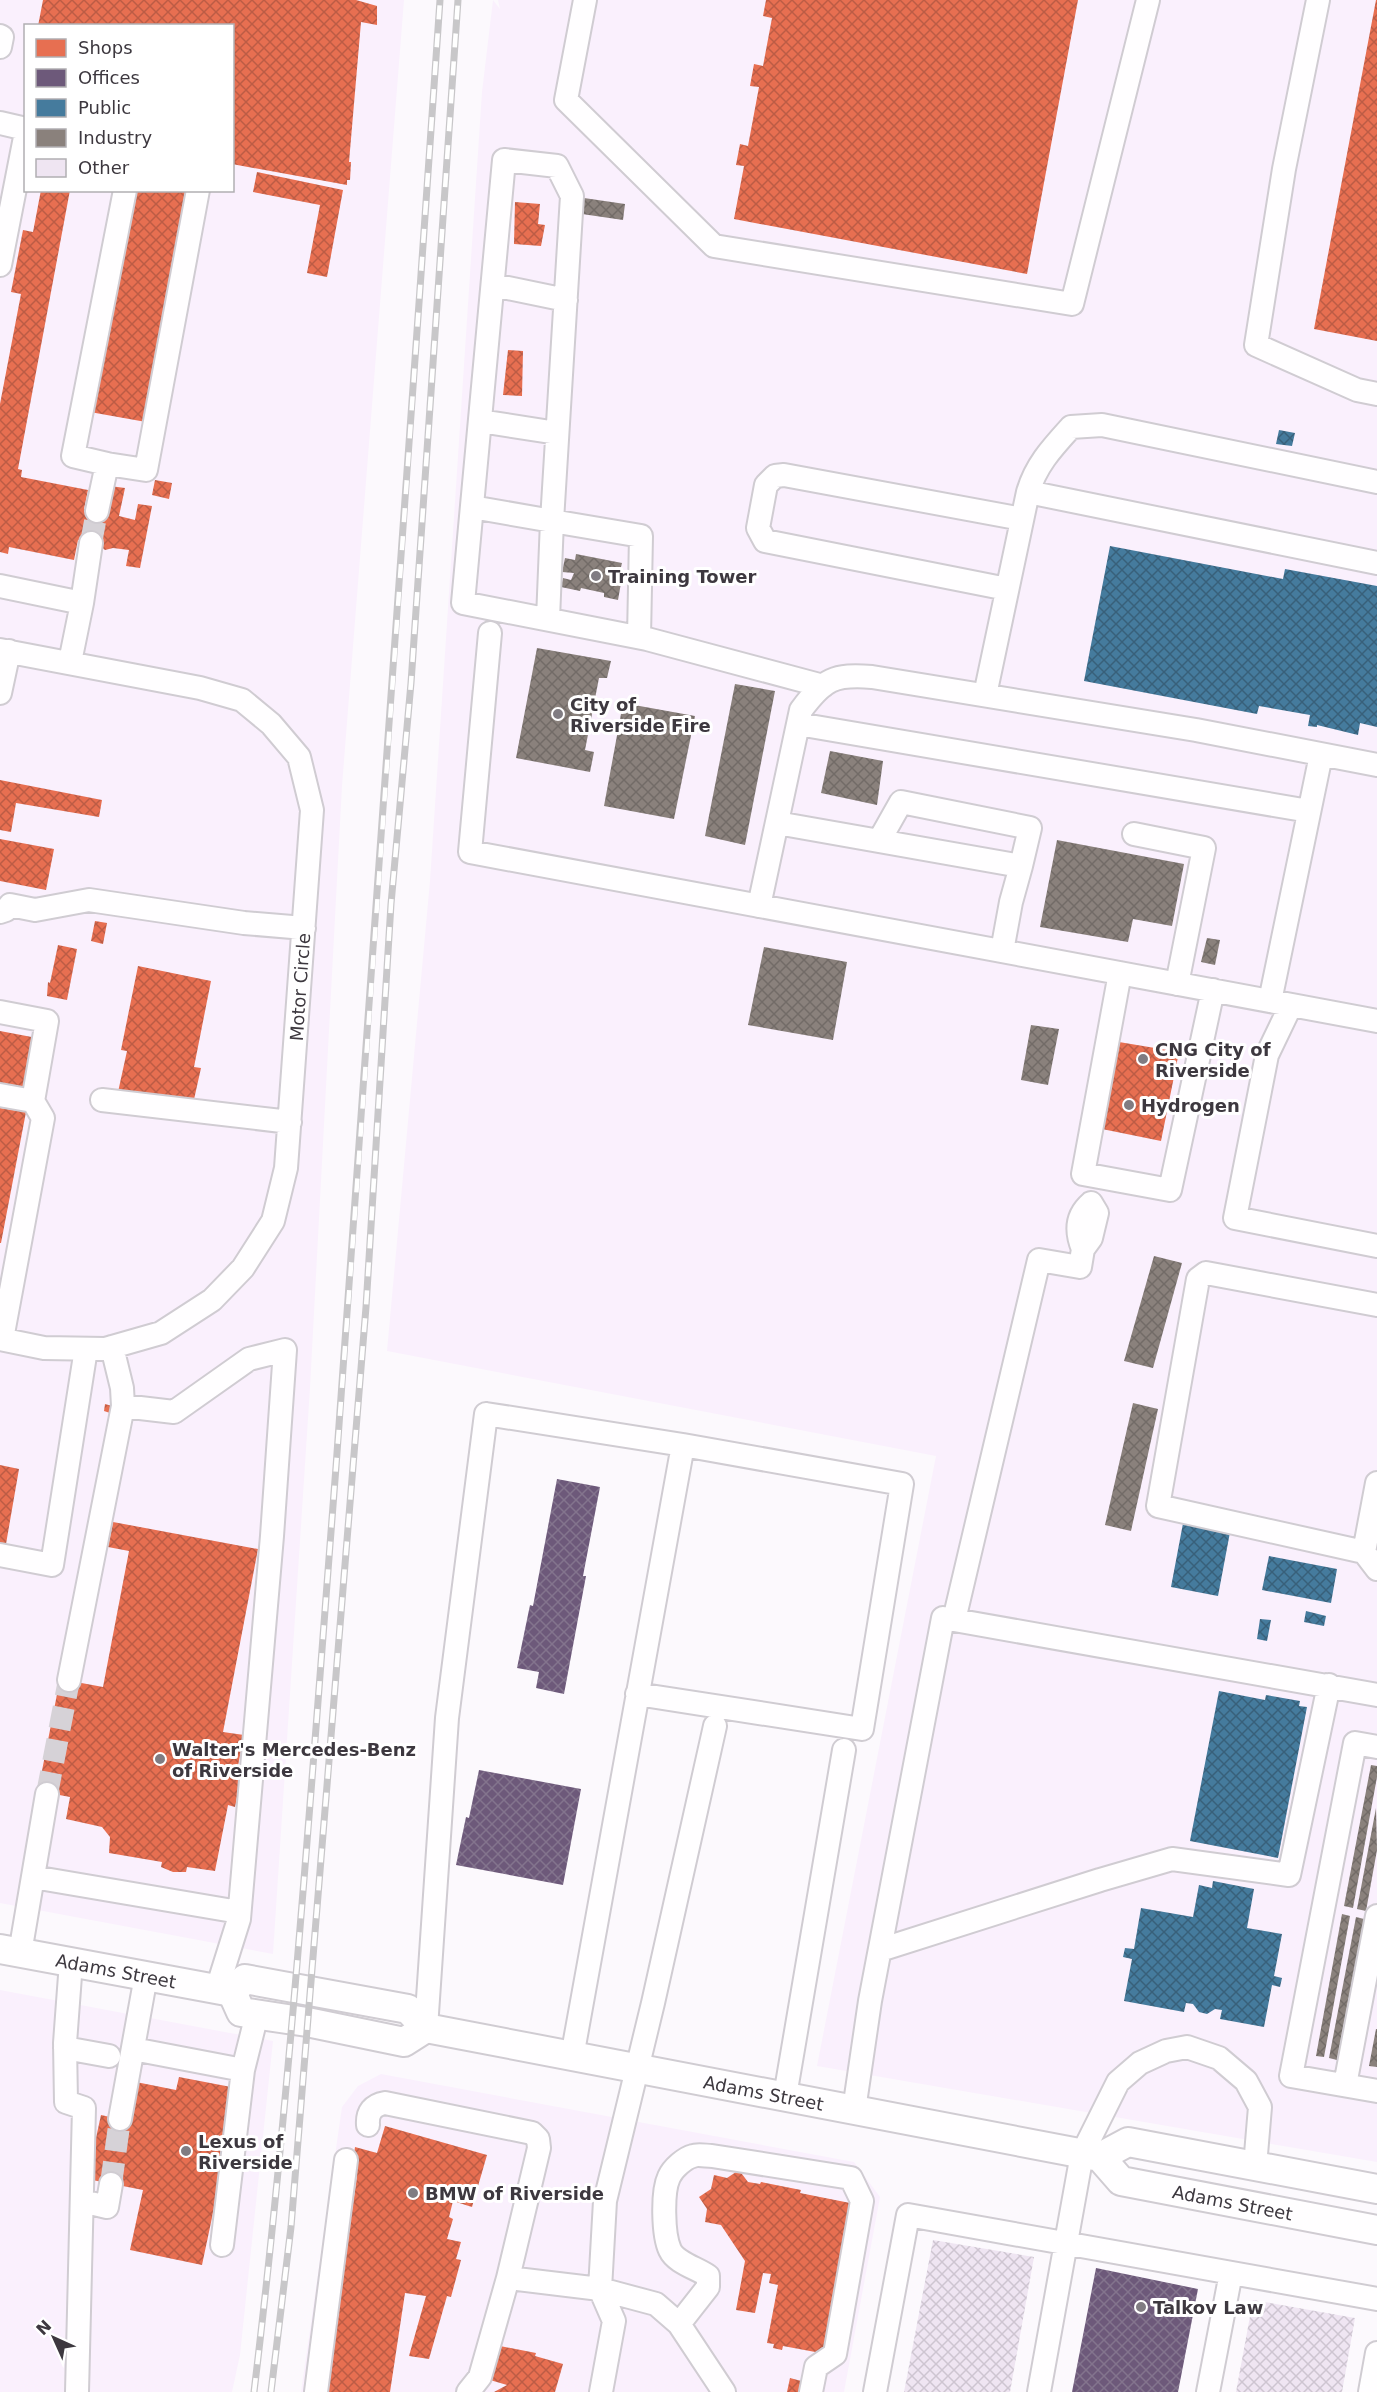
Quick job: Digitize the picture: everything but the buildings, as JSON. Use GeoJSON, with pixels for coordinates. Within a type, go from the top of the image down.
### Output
{"type":"FeatureCollection","features":[{"type":"Feature","properties":{"kind":"main road","name":"Adams Street"},"geometry":{"type":"LineString","coordinates":[[10,1951],[225,1990]]}},
{"type":"Feature","properties":{"kind":"main road"},"geometry":{"type":"LineString","coordinates":[[245,1978],[310,1989],[408,2009],[426,2028],[404,2042],[242,2012],[225,1990],[245,1978]]}},
{"type":"Feature","properties":{"kind":"main road","name":"Adams Street"},"geometry":{"type":"LineString","coordinates":[[426,2028],[1091,2156],[1121,2181],[1377,2230]]}},
{"type":"Feature","properties":{"kind":"main road"},"geometry":{"type":"LineString","coordinates":[[1091,2156],[1128,2142],[1377,2189]]}},
{"type":"Feature","properties":{"kind":"street"},"geometry":{"type":"LineString","coordinates":[[585,0],[566,100],[714,246],[1072,304],[1148,0]]}},
{"type":"Feature","properties":{"kind":"street"},"geometry":{"type":"LineString","coordinates":[[1318,0],[1284,169],[1256,345],[1358,390],[1377,394]]}},
{"type":"Feature","properties":{"kind":"street"},"geometry":{"type":"LineString","coordinates":[[0,36],[2,37],[0,47]]}},
{"type":"Feature","properties":{"kind":"street"},"geometry":{"type":"LineString","coordinates":[[0,123],[24,129]]}},
{"type":"Feature","properties":{"kind":"street"},"geometry":{"type":"LineString","coordinates":[[0,265],[24,140]]}},
{"type":"Feature","properties":{"kind":"street"},"geometry":{"type":"LineString","coordinates":[[548,619],[572,196],[557,166],[504,160],[464,603],[639,637],[823,686]]}},
{"type":"Feature","properties":{"kind":"street"},"geometry":{"type":"LineString","coordinates":[[125,192],[73,456],[146,470],[198,192]]}},
{"type":"Feature","properties":{"kind":"street"},"geometry":{"type":"LineString","coordinates":[[492,285],[566,300]]}},
{"type":"Feature","properties":{"kind":"street"},"geometry":{"type":"LineString","coordinates":[[480,421],[557,433]]}},
{"type":"Feature","properties":{"kind":"street"},"geometry":{"type":"LineString","coordinates":[[985,695],[1028,492],[1034,474],[1043,459],[1071,427],[1102,425],[1377,482]]}},
{"type":"Feature","properties":{"kind":"street"},"geometry":{"type":"LineString","coordinates":[[98,511],[107,464]]}},
{"type":"Feature","properties":{"kind":"street"},"geometry":{"type":"LineString","coordinates":[[1007,589],[765,541],[758,528],[765,485],[775,476],[784,475],[1022,519]]}},
{"type":"Feature","properties":{"kind":"street"},"geometry":{"type":"LineString","coordinates":[[1028,492],[1377,563]]}},
{"type":"Feature","properties":{"kind":"street"},"geometry":{"type":"LineString","coordinates":[[472,507],[641,536],[639,637]]}},
{"type":"Feature","properties":{"kind":"street"},"geometry":{"type":"LineString","coordinates":[[70,662],[91,543]]}},
{"type":"Feature","properties":{"kind":"street"},"geometry":{"type":"LineString","coordinates":[[0,586],[82,603]]}},
{"type":"Feature","properties":{"kind":"street"},"geometry":{"type":"LineString","coordinates":[[490,633],[470,852],[1377,1021]]}},
{"type":"Feature","properties":{"kind":"street"},"geometry":{"type":"LineString","coordinates":[[0,693],[5,651]]}},
{"type":"Feature","properties":{"kind":"street","name":"Motor Circle"},"geometry":{"type":"LineString","coordinates":[[1,1339],[44,1348],[86,1349],[112,1347],[161,1333],[212,1300],[243,1268],[273,1221],[286,1168],[312,810],[299,757],[271,724],[242,700],[200,688],[5,651]]}},
{"type":"Feature","properties":{"kind":"street"},"geometry":{"type":"LineString","coordinates":[[759,906],[801,710],[816,690],[844,675],[872,677],[1196,730],[1377,765]]}},
{"type":"Feature","properties":{"kind":"street"},"geometry":{"type":"LineString","coordinates":[[798,724],[1309,811]]}},
{"type":"Feature","properties":{"kind":"street"},"geometry":{"type":"LineString","coordinates":[[1321,754],[1309,811],[1281,1003],[1267,1055],[1234,1218],[1377,1246]]}},
{"type":"Feature","properties":{"kind":"street"},"geometry":{"type":"LineString","coordinates":[[879,841],[901,802],[1030,828],[1011,902],[1002,951]]}},
{"type":"Feature","properties":{"kind":"street"},"geometry":{"type":"LineString","coordinates":[[777,823],[1021,866]]}},
{"type":"Feature","properties":{"kind":"street"},"geometry":{"type":"LineString","coordinates":[[1134,834],[1204,848],[1177,984]]}},
{"type":"Feature","properties":{"kind":"street"},"geometry":{"type":"LineString","coordinates":[[0,912],[6,910],[10,904],[35,910],[89,900],[244,923],[304,928]]}},
{"type":"Feature","properties":{"kind":"street"},"geometry":{"type":"LineString","coordinates":[[1120,973],[1083,1174],[1170,1190],[1213,990]]}},
{"type":"Feature","properties":{"kind":"street"},"geometry":{"type":"LineString","coordinates":[[0,1012],[47,1021],[33,1101],[43,1118],[1,1339]]}},
{"type":"Feature","properties":{"kind":"street"},"geometry":{"type":"LineString","coordinates":[[0,1095],[33,1101]]}},
{"type":"Feature","properties":{"kind":"street"},"geometry":{"type":"LineString","coordinates":[[102,1100],[290,1122]]}},
{"type":"Feature","properties":{"kind":"street"},"geometry":{"type":"LineString","coordinates":[[954,1620],[1039,1260],[1080,1267],[1083,1249],[1090,1238],[1097,1213],[1091,1203],[1097,1176]]}},
{"type":"Feature","properties":{"kind":"street"},"geometry":{"type":"LineString","coordinates":[[1377,1305],[1206,1273],[1198,1279],[1158,1506],[1371,1561],[1377,1483]]}},
{"type":"Feature","properties":{"kind":"street"},"geometry":{"type":"LineString","coordinates":[[69,1680],[123,1406],[122,1388],[112,1347]]}},
{"type":"Feature","properties":{"kind":"street"},"geometry":{"type":"LineString","coordinates":[[0,1555],[52,1565],[86,1349]]}},
{"type":"Feature","properties":{"kind":"street"},"geometry":{"type":"LineString","coordinates":[[123,1406],[174,1412],[249,1359],[285,1350],[272,1536],[239,1911],[225,1990]]}},
{"type":"Feature","properties":{"kind":"street"},"geometry":{"type":"LineString","coordinates":[[426,2028],[447,1718],[486,1413],[902,1484],[861,1729],[637,1694]]}},
{"type":"Feature","properties":{"kind":"street"},"geometry":{"type":"LineString","coordinates":[[572,2057],[683,1445]]}},
{"type":"Feature","properties":{"kind":"street"},"geometry":{"type":"LineString","coordinates":[[854,2110],[880,1950],[943,1618],[1377,1695]]}},
{"type":"Feature","properties":{"kind":"street"},"geometry":{"type":"LineString","coordinates":[[880,1950],[1172,1859],[1289,1875],[1329,1685]]}},
{"type":"Feature","properties":{"kind":"street"},"geometry":{"type":"LineString","coordinates":[[601,2392],[614,2320],[600,2289],[605,2201],[653,2003],[715,1726]]}},
{"type":"Feature","properties":{"kind":"street"},"geometry":{"type":"LineString","coordinates":[[1377,1747],[1355,1743],[1292,2076],[1377,2091]]}},
{"type":"Feature","properties":{"kind":"street"},"geometry":{"type":"LineString","coordinates":[[785,2096],[844,1750]]}},
{"type":"Feature","properties":{"kind":"street"},"geometry":{"type":"LineString","coordinates":[[10,1951],[33,1877],[46,1794]]}},
{"type":"Feature","properties":{"kind":"street"},"geometry":{"type":"LineString","coordinates":[[33,1877],[239,1911]]}},
{"type":"Feature","properties":{"kind":"street"},"geometry":{"type":"LineString","coordinates":[[1345,2085],[1377,1916]]}},
{"type":"Feature","properties":{"kind":"street"},"geometry":{"type":"LineString","coordinates":[[71,1962],[65,2048],[66,2102],[84,2108],[77,2392]]}},
{"type":"Feature","properties":{"kind":"street"},"geometry":{"type":"LineString","coordinates":[[120,2120],[146,1976]]}},
{"type":"Feature","properties":{"kind":"street"},"geometry":{"type":"LineString","coordinates":[[222,2245],[243,2070],[257,2014]]}},
{"type":"Feature","properties":{"kind":"street"},"geometry":{"type":"LineString","coordinates":[[1039,2392],[1066,2243],[1091,2156],[1118,2082],[1140,2063],[1166,2051],[1187,2047],[1219,2058],[1246,2081],[1260,2107],[1254,2166]]}},
{"type":"Feature","properties":{"kind":"street"},"geometry":{"type":"LineString","coordinates":[[65,2048],[109,2056]]}},
{"type":"Feature","properties":{"kind":"street"},"geometry":{"type":"LineString","coordinates":[[133,2049],[243,2070]]}},
{"type":"Feature","properties":{"kind":"street"},"geometry":{"type":"LineString","coordinates":[[368,2125],[370,2111],[376,2105],[385,2103],[532,2133],[538,2139],[539,2148],[508,2277],[480,2377],[468,2392]]}},
{"type":"Feature","properties":{"kind":"street"},"geometry":{"type":"LineString","coordinates":[[679,2324],[708,2287],[708,2276],[680,2260],[671,2252],[667,2240],[664,2208],[669,2177],[678,2165],[694,2156],[712,2156],[851,2178],[862,2201],[835,2354],[816,2367],[811,2392]]}},
{"type":"Feature","properties":{"kind":"street"},"geometry":{"type":"LineString","coordinates":[[316,2392],[346,2160]]}},
{"type":"Feature","properties":{"kind":"street"},"geometry":{"type":"LineString","coordinates":[[82,2200],[107,2207],[111,2184]]}},
{"type":"Feature","properties":{"kind":"street"},"geometry":{"type":"LineString","coordinates":[[875,2392],[908,2215],[1377,2299]]}},
{"type":"Feature","properties":{"kind":"street"},"geometry":{"type":"LineString","coordinates":[[1208,2392],[1231,2273]]}},
{"type":"Feature","properties":{"kind":"street"},"geometry":{"type":"LineString","coordinates":[[508,2277],[600,2289],[656,2304],[679,2324],[724,2392]]}},
{"type":"Feature","properties":{"kind":"street"},"geometry":{"type":"LineString","coordinates":[[1370,2392],[1377,2353]]}},
{"type":"Feature","properties":{"kind":"shaded area"},"geometry":{"type":"Polygon","coordinates":[[[0,0],[404,0],[342,786],[310,1388],[273,1954],[0,1903],[0,0]]]}},
{"type":"Feature","properties":{"kind":"shaded area"},"geometry":{"type":"Polygon","coordinates":[[[493,0],[500,9],[498,0],[1377,0],[1377,2162],[817,2066],[936,1456],[387,1351],[430,881],[482,92],[493,0]]]}},
{"type":"Feature","properties":{"kind":"shaded area"},"geometry":{"type":"Polygon","coordinates":[[[0,1990],[273,2041],[240,2355],[232,2392],[0,2392],[0,1990]]]}},
{"type":"Feature","properties":{"kind":"shaded area"},"geometry":{"type":"Polygon","coordinates":[[[381,2074],[854,2162],[880,2197],[844,2392],[301,2392],[342,2107],[358,2086],[381,2074]]]}},
{"type":"Feature","properties":{"kind":"tunnel"},"geometry":{"type":"LineString","coordinates":[[91,543],[97,511]]}},
{"type":"Feature","properties":{"kind":"tunnel"},"geometry":{"type":"LineString","coordinates":[[47,1794],[69,1680]]}},
{"type":"Feature","properties":{"kind":"tunnel"},"geometry":{"type":"LineString","coordinates":[[111,2184],[120,2119]]}},
{"type":"Feature","properties":{"kind":"railway"},"geometry":{"type":"LineString","coordinates":[[254,2392],[290,2046],[309,1815],[363,1100],[440,0]]}},
{"type":"Feature","properties":{"kind":"railway"},"geometry":{"type":"LineString","coordinates":[[271,2392],[291,2227],[366,1307],[391,904],[411,683],[458,0]]}},
{"type":"Feature","properties":{"kind":"place","name":"Training Tower"},"geometry":{"type":"Point","coordinates":[596,576]}},
{"type":"Feature","properties":{"kind":"place","name":"City of Riverside Fire"},"geometry":{"type":"Point","coordinates":[558,714]}},
{"type":"Feature","properties":{"kind":"place","name":"CNG City of Riverside"},"geometry":{"type":"Point","coordinates":[1143,1059]}},
{"type":"Feature","properties":{"kind":"place","name":"Hydrogen"},"geometry":{"type":"Point","coordinates":[1129,1105]}},
{"type":"Feature","properties":{"kind":"place","name":"Walter's Mercedes-Benz of Riverside"},"geometry":{"type":"Point","coordinates":[160,1759]}},
{"type":"Feature","properties":{"kind":"place","name":"Lexus of Riverside"},"geometry":{"type":"Point","coordinates":[186,2151]}},
{"type":"Feature","properties":{"kind":"place","name":"BMW of Riverside"},"geometry":{"type":"Point","coordinates":[413,2193]}},
{"type":"Feature","properties":{"kind":"place","name":"Talkov Law"},"geometry":{"type":"Point","coordinates":[1141,2307]}}]}
